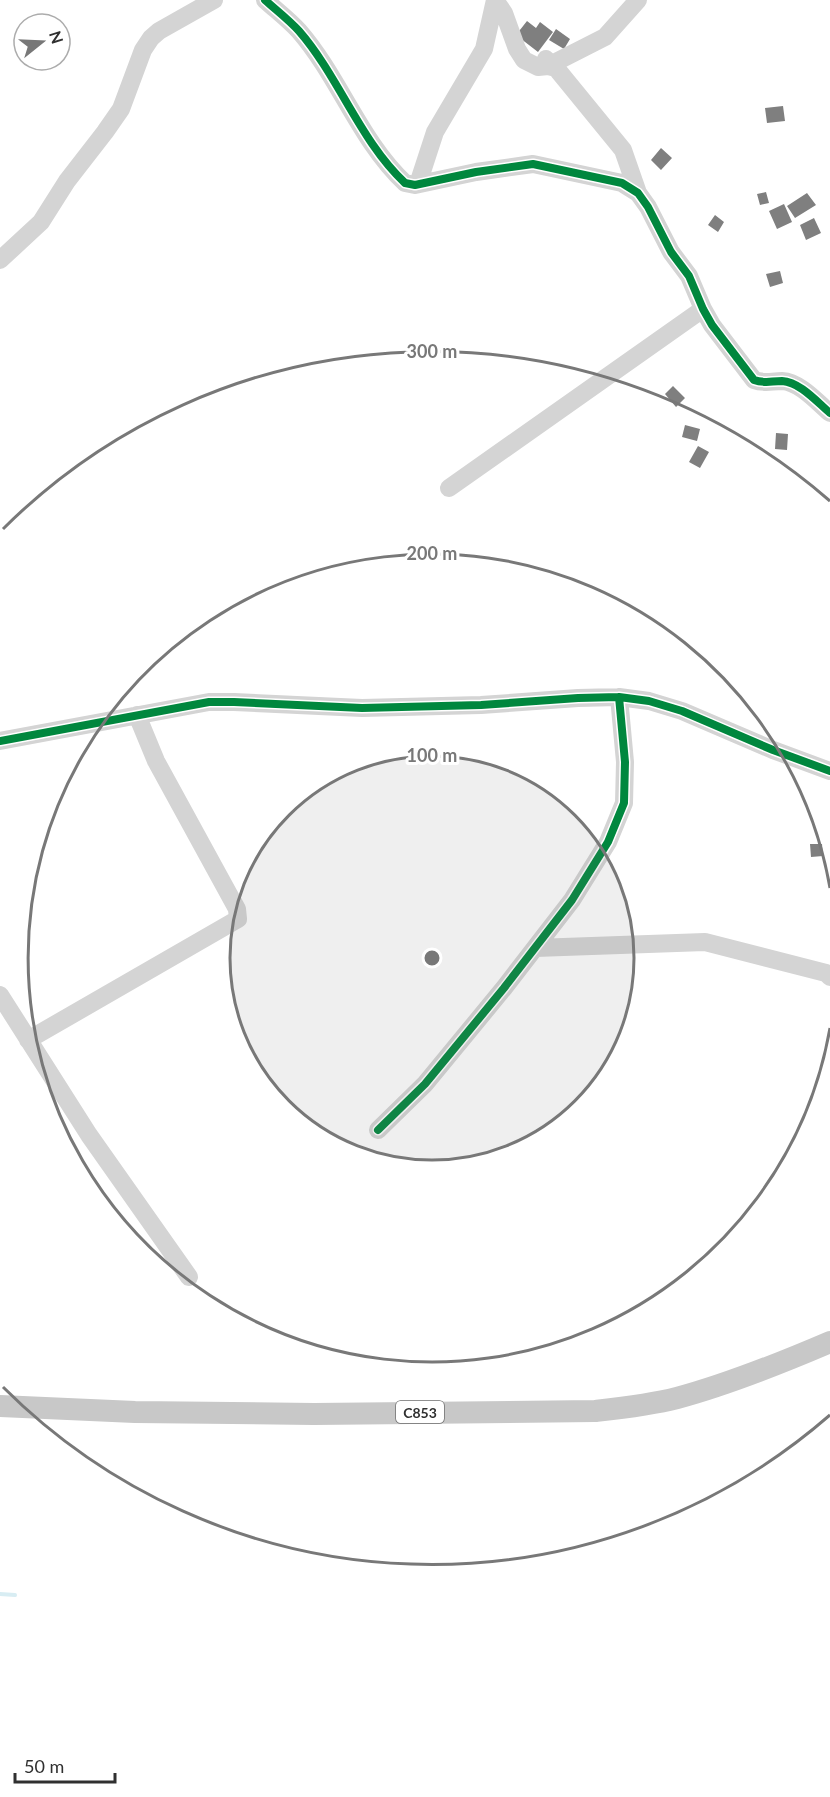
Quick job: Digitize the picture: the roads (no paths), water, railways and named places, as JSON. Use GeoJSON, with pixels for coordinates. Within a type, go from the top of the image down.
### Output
{"type":"FeatureCollection","features":[{"type":"Feature","properties":{"kind":"main road","name":"C853"},"geometry":{"type":"LineString","coordinates":[[0,1406],[135,1412],[314,1414],[595,1411],[677,1398],[830,1342]]}},
{"type":"Feature","properties":{"kind":"street"},"geometry":{"type":"LineString","coordinates":[[0,260],[41,222],[67,181],[100,141],[121,109],[143,50],[152,38],[159,31],[214,0]]}},
{"type":"Feature","properties":{"kind":"street"},"geometry":{"type":"LineString","coordinates":[[265,0],[299,31],[370,139],[405,183],[418,184],[476,172],[533,164],[622,183],[638,193]]}},
{"type":"Feature","properties":{"kind":"street"},"geometry":{"type":"LineString","coordinates":[[418,184],[435,132],[484,49],[495,0]]}},
{"type":"Feature","properties":{"kind":"street"},"geometry":{"type":"LineString","coordinates":[[495,0],[504,13],[517,49],[524,60],[538,67],[545,60],[605,37],[638,0]]}},
{"type":"Feature","properties":{"kind":"street"},"geometry":{"type":"LineString","coordinates":[[545,60],[556,68],[623,150],[638,193],[648,207],[671,252],[689,276],[703,309],[728,347],[754,380],[762,383],[782,381],[795,385],[830,413]]}},
{"type":"Feature","properties":{"kind":"street"},"geometry":{"type":"LineString","coordinates":[[449,488],[703,309]]}},
{"type":"Feature","properties":{"kind":"street"},"geometry":{"type":"LineString","coordinates":[[378,1130],[424,1084],[535,948],[572,900],[609,842],[624,803],[625,762],[619,697]]}},
{"type":"Feature","properties":{"kind":"street"},"geometry":{"type":"LineString","coordinates":[[0,741],[209,702],[362,708],[481,705],[568,698],[619,697],[649,701],[681,711],[773,750],[830,771]]}},
{"type":"Feature","properties":{"kind":"street"},"geometry":{"type":"LineString","coordinates":[[28,1040],[238,919],[237,909],[156,761],[137,715]]}},
{"type":"Feature","properties":{"kind":"street"},"geometry":{"type":"LineString","coordinates":[[535,948],[705,942],[826,974],[830,977]]}},
{"type":"Feature","properties":{"kind":"street"},"geometry":{"type":"LineString","coordinates":[[0,994],[88,1135],[189,1277]]}},
{"type":"Feature","properties":{"kind":"waterway"},"geometry":{"type":"LineString","coordinates":[[0,1594],[15,1595]]}}]}
